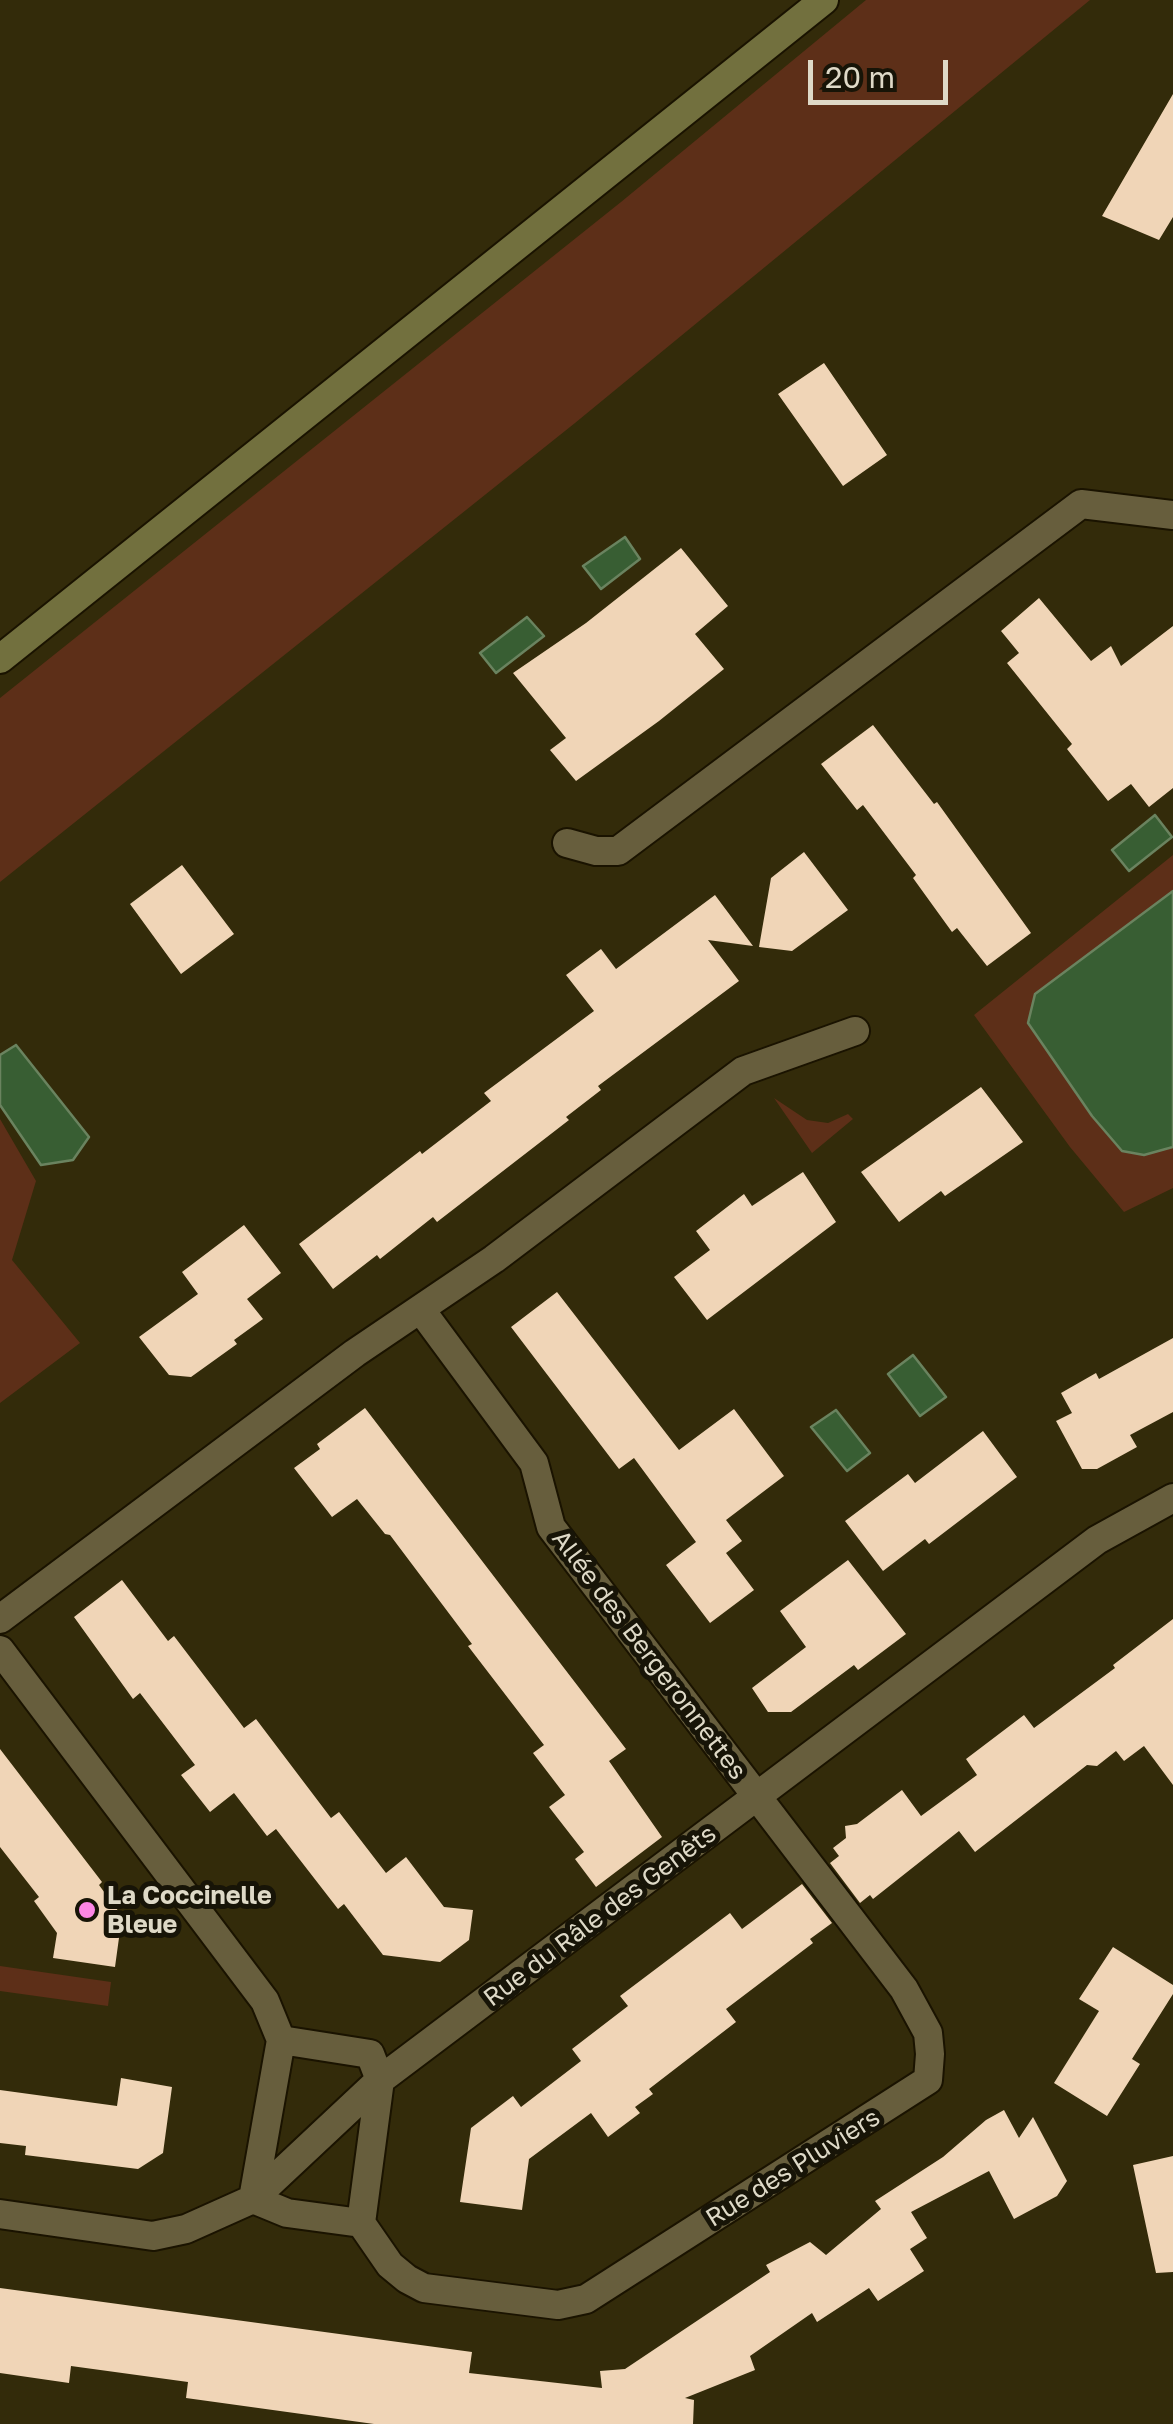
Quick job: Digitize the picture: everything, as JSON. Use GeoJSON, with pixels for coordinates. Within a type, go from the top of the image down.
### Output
{"type":"FeatureCollection","features":[{"type":"Feature","properties":{"kind":"main road"},"geometry":{"type":"LineString","coordinates":[[0,659],[824,0]]}},
{"type":"Feature","properties":{"kind":"street"},"geometry":{"type":"LineString","coordinates":[[568,843],[596,851],[618,851],[1081,504],[1173,515]]}},
{"type":"Feature","properties":{"kind":"street"},"geometry":{"type":"LineString","coordinates":[[0,1619],[355,1353],[494,1259],[743,1071],[856,1032]]}},
{"type":"Feature","properties":{"kind":"street","name":"Allée des Bergeronnettes"},"geometry":{"type":"LineString","coordinates":[[420,1310],[534,1463],[551,1526],[756,1796]]}},
{"type":"Feature","properties":{"kind":"street","name":"Rue du Râle des Genêts"},"geometry":{"type":"LineString","coordinates":[[0,2214],[153,2236],[186,2229],[253,2199],[380,2080],[1097,1540],[1173,1498]]}},
{"type":"Feature","properties":{"kind":"street"},"geometry":{"type":"LineString","coordinates":[[0,1650],[264,2000],[282,2040],[253,2199],[287,2213],[361,2223],[380,2080],[370,2054],[282,2040]]}},
{"type":"Feature","properties":{"kind":"street","name":"Rue des Pluviers"},"geometry":{"type":"LineString","coordinates":[[361,2223],[390,2265],[406,2280],[424,2288],[558,2305],[586,2299],[928,2080],[928,2033],[904,1988],[756,1796]]}},
{"type":"Feature","properties":{"kind":"shaded area"},"geometry":{"type":"Polygon","coordinates":[[[866,0],[1090,0],[575,423],[0,882],[0,698],[621,202],[866,0]]]}},
{"type":"Feature","properties":{"kind":"shaded area"},"geometry":{"type":"Polygon","coordinates":[[[625,537],[640,559],[601,589],[583,566],[625,537]]]}},
{"type":"Feature","properties":{"kind":"shaded area"},"geometry":{"type":"Polygon","coordinates":[[[527,617],[544,636],[496,673],[480,653],[527,617]]]}},
{"type":"Feature","properties":{"kind":"shaded area"},"geometry":{"type":"Polygon","coordinates":[[[1155,815],[1172,837],[1129,871],[1112,850],[1155,815]]]}},
{"type":"Feature","properties":{"kind":"shaded area"},"geometry":{"type":"Polygon","coordinates":[[[1173,855],[1173,1188],[1124,1212],[1070,1147],[974,1015],[1173,855]]]}},
{"type":"Feature","properties":{"kind":"shaded area"},"geometry":{"type":"Polygon","coordinates":[[[1173,891],[1173,1147],[1144,1155],[1122,1151],[1092,1116],[1028,1023],[1035,994],[1173,891]]]}},
{"type":"Feature","properties":{"kind":"shaded area"},"geometry":{"type":"Polygon","coordinates":[[[16,1045],[89,1137],[73,1160],[41,1165],[0,1105],[0,1055],[16,1045]]]}},
{"type":"Feature","properties":{"kind":"shaded area"},"geometry":{"type":"Polygon","coordinates":[[[774,1098],[807,1120],[828,1123],[848,1114],[853,1119],[812,1153],[774,1098]]]}},
{"type":"Feature","properties":{"kind":"shaded area"},"geometry":{"type":"Polygon","coordinates":[[[0,1119],[36,1181],[12,1260],[80,1343],[0,1403],[0,1119]]]}},
{"type":"Feature","properties":{"kind":"shaded area"},"geometry":{"type":"Polygon","coordinates":[[[913,1355],[946,1397],[920,1416],[888,1374],[913,1355]]]}},
{"type":"Feature","properties":{"kind":"shaded area"},"geometry":{"type":"Polygon","coordinates":[[[836,1410],[870,1453],[847,1471],[811,1427],[836,1410]]]}},
{"type":"Feature","properties":{"kind":"shaded area"},"geometry":{"type":"Polygon","coordinates":[[[0,1966],[111,1982],[108,2006],[0,1991],[0,1966]]]}},
{"type":"Feature","properties":{"kind":"building"},"geometry":{"type":"Polygon","coordinates":[[[1173,94],[1173,217],[1159,240],[1102,216],[1173,94]]]}},
{"type":"Feature","properties":{"kind":"building"},"geometry":{"type":"Polygon","coordinates":[[[824,363],[887,455],[843,486],[778,394],[824,363]]]}},
{"type":"Feature","properties":{"kind":"building"},"geometry":{"type":"Polygon","coordinates":[[[681,548],[728,606],[695,634],[724,669],[576,781],[550,750],[566,738],[513,673],[586,623],[681,548]]]}},
{"type":"Feature","properties":{"kind":"building"},"geometry":{"type":"Polygon","coordinates":[[[1039,598],[1091,661],[1111,646],[1121,666],[1173,626],[1173,788],[1149,807],[1131,784],[1108,801],[1067,749],[1072,744],[1007,663],[1019,653],[1001,631],[1039,598]]]}},
{"type":"Feature","properties":{"kind":"building"},"geometry":{"type":"Polygon","coordinates":[[[873,725],[934,804],[937,802],[1031,933],[987,966],[957,928],[952,932],[913,878],[916,875],[863,805],[857,810],[821,764],[873,725]]]}},
{"type":"Feature","properties":{"kind":"building"},"geometry":{"type":"Polygon","coordinates":[[[804,852],[848,910],[792,951],[759,947],[771,878],[804,852]]]}},
{"type":"Feature","properties":{"kind":"building"},"geometry":{"type":"Polygon","coordinates":[[[182,865],[234,934],[181,974],[130,904],[182,865]]]}},
{"type":"Feature","properties":{"kind":"building"},"geometry":{"type":"Polygon","coordinates":[[[715,895],[753,946],[708,940],[739,981],[598,1086],[601,1090],[566,1117],[569,1120],[437,1222],[433,1217],[380,1259],[377,1255],[333,1289],[299,1244],[491,1101],[484,1093],[594,1011],[566,975],[601,949],[616,969],[715,895]]]}},
{"type":"Feature","properties":{"kind":"building"},"geometry":{"type":"Polygon","coordinates":[[[981,1087],[1023,1142],[945,1196],[941,1191],[899,1222],[861,1172],[981,1087]]]}},
{"type":"Feature","properties":{"kind":"building"},"geometry":{"type":"Polygon","coordinates":[[[803,1172],[836,1222],[707,1320],[674,1277],[710,1250],[696,1231],[744,1194],[752,1206],[803,1172]]]}},
{"type":"Feature","properties":{"kind":"building"},"geometry":{"type":"Polygon","coordinates":[[[244,1225],[281,1273],[247,1299],[263,1319],[234,1340],[237,1344],[191,1377],[169,1375],[139,1337],[198,1294],[182,1272],[244,1225]]]}},
{"type":"Feature","properties":{"kind":"building"},"geometry":{"type":"Polygon","coordinates":[[[557,1292],[679,1450],[734,1409],[784,1476],[726,1520],[742,1541],[726,1553],[754,1590],[710,1623],[666,1565],[696,1542],[634,1458],[619,1469],[511,1327],[557,1292]]]}},
{"type":"Feature","properties":{"kind":"building"},"geometry":{"type":"Polygon","coordinates":[[[1173,1338],[1173,1412],[1130,1435],[1137,1447],[1097,1469],[1082,1469],[1056,1421],[1072,1413],[1061,1393],[1096,1373],[1099,1379],[1173,1338]]]}},
{"type":"Feature","properties":{"kind":"building"},"geometry":{"type":"Polygon","coordinates":[[[365,1408],[626,1749],[609,1761],[662,1837],[596,1887],[575,1859],[584,1852],[549,1807],[565,1795],[533,1753],[544,1745],[468,1646],[472,1644],[390,1535],[385,1534],[357,1499],[332,1517],[294,1468],[320,1449],[317,1444],[365,1408]]]}},
{"type":"Feature","properties":{"kind":"building"},"geometry":{"type":"Polygon","coordinates":[[[983,1431],[1017,1477],[929,1544],[925,1539],[883,1571],[845,1521],[908,1474],[915,1483],[983,1431]]]}},
{"type":"Feature","properties":{"kind":"building"},"geometry":{"type":"Polygon","coordinates":[[[848,1560],[906,1634],[858,1670],[854,1665],[791,1712],[768,1712],[752,1688],[806,1647],[780,1611],[848,1560]]]}},
{"type":"Feature","properties":{"kind":"building"},"geometry":{"type":"Polygon","coordinates":[[[122,1580],[168,1641],[174,1636],[244,1728],[256,1719],[331,1818],[339,1812],[386,1873],[406,1857],[444,1907],[473,1910],[469,1940],[440,1962],[383,1955],[344,1904],[338,1909],[276,1829],[267,1836],[234,1793],[210,1812],[181,1775],[195,1765],[140,1693],[133,1699],[74,1617],[122,1580]]]}},
{"type":"Feature","properties":{"kind":"building"},"geometry":{"type":"Polygon","coordinates":[[[1173,1619],[1173,1785],[1144,1746],[1124,1761],[1116,1751],[1097,1766],[1087,1765],[975,1852],[959,1831],[873,1899],[870,1895],[860,1903],[830,1863],[839,1856],[833,1848],[846,1838],[845,1826],[857,1824],[902,1790],[921,1816],[977,1775],[966,1759],[1024,1715],[1034,1728],[1173,1619]]]}},
{"type":"Feature","properties":{"kind":"building"},"geometry":{"type":"Polygon","coordinates":[[[0,1749],[102,1882],[99,1885],[122,1916],[115,1967],[53,1958],[57,1933],[34,1901],[39,1897],[0,1847],[0,1749]]]}},
{"type":"Feature","properties":{"kind":"building"},"geometry":{"type":"Polygon","coordinates":[[[802,1884],[832,1923],[810,1939],[813,1943],[726,2009],[736,2022],[649,2089],[653,2094],[635,2107],[640,2113],[608,2137],[591,2113],[529,2159],[522,2210],[460,2202],[471,2128],[513,2096],[521,2107],[581,2061],[572,2049],[628,2006],[620,1996],[730,1913],[742,1929],[802,1884]]]}},
{"type":"Feature","properties":{"kind":"building"},"geometry":{"type":"Polygon","coordinates":[[[1113,1947],[1173,1985],[1173,1994],[1132,2059],[1140,2064],[1107,2116],[1054,2083],[1099,2011],[1079,1999],[1113,1947]]]}},
{"type":"Feature","properties":{"kind":"building"},"geometry":{"type":"Polygon","coordinates":[[[121,2078],[172,2087],[163,2153],[138,2169],[25,2155],[26,2146],[0,2143],[0,2090],[117,2106],[121,2078]]]}},
{"type":"Feature","properties":{"kind":"building"},"geometry":{"type":"Polygon","coordinates":[[[1004,2110],[1019,2138],[1033,2117],[1067,2181],[1057,2196],[1014,2219],[989,2171],[911,2212],[927,2238],[910,2249],[924,2271],[878,2301],[869,2288],[817,2322],[812,2313],[750,2356],[755,2370],[685,2398],[694,2400],[693,2424],[374,2424],[186,2398],[188,2382],[71,2366],[69,2383],[0,2373],[0,2288],[472,2352],[469,2373],[602,2388],[600,2371],[625,2369],[770,2272],[766,2265],[810,2242],[826,2255],[881,2209],[875,2201],[943,2157],[986,2120],[1004,2110]]]}},
{"type":"Feature","properties":{"kind":"building"},"geometry":{"type":"Polygon","coordinates":[[[1173,2156],[1173,2272],[1156,2273],[1133,2165],[1173,2156]]]}},
{"type":"Feature","properties":{"kind":"place","name":"La Coccinelle Bleue"},"geometry":{"type":"Point","coordinates":[87,1910]}}]}
